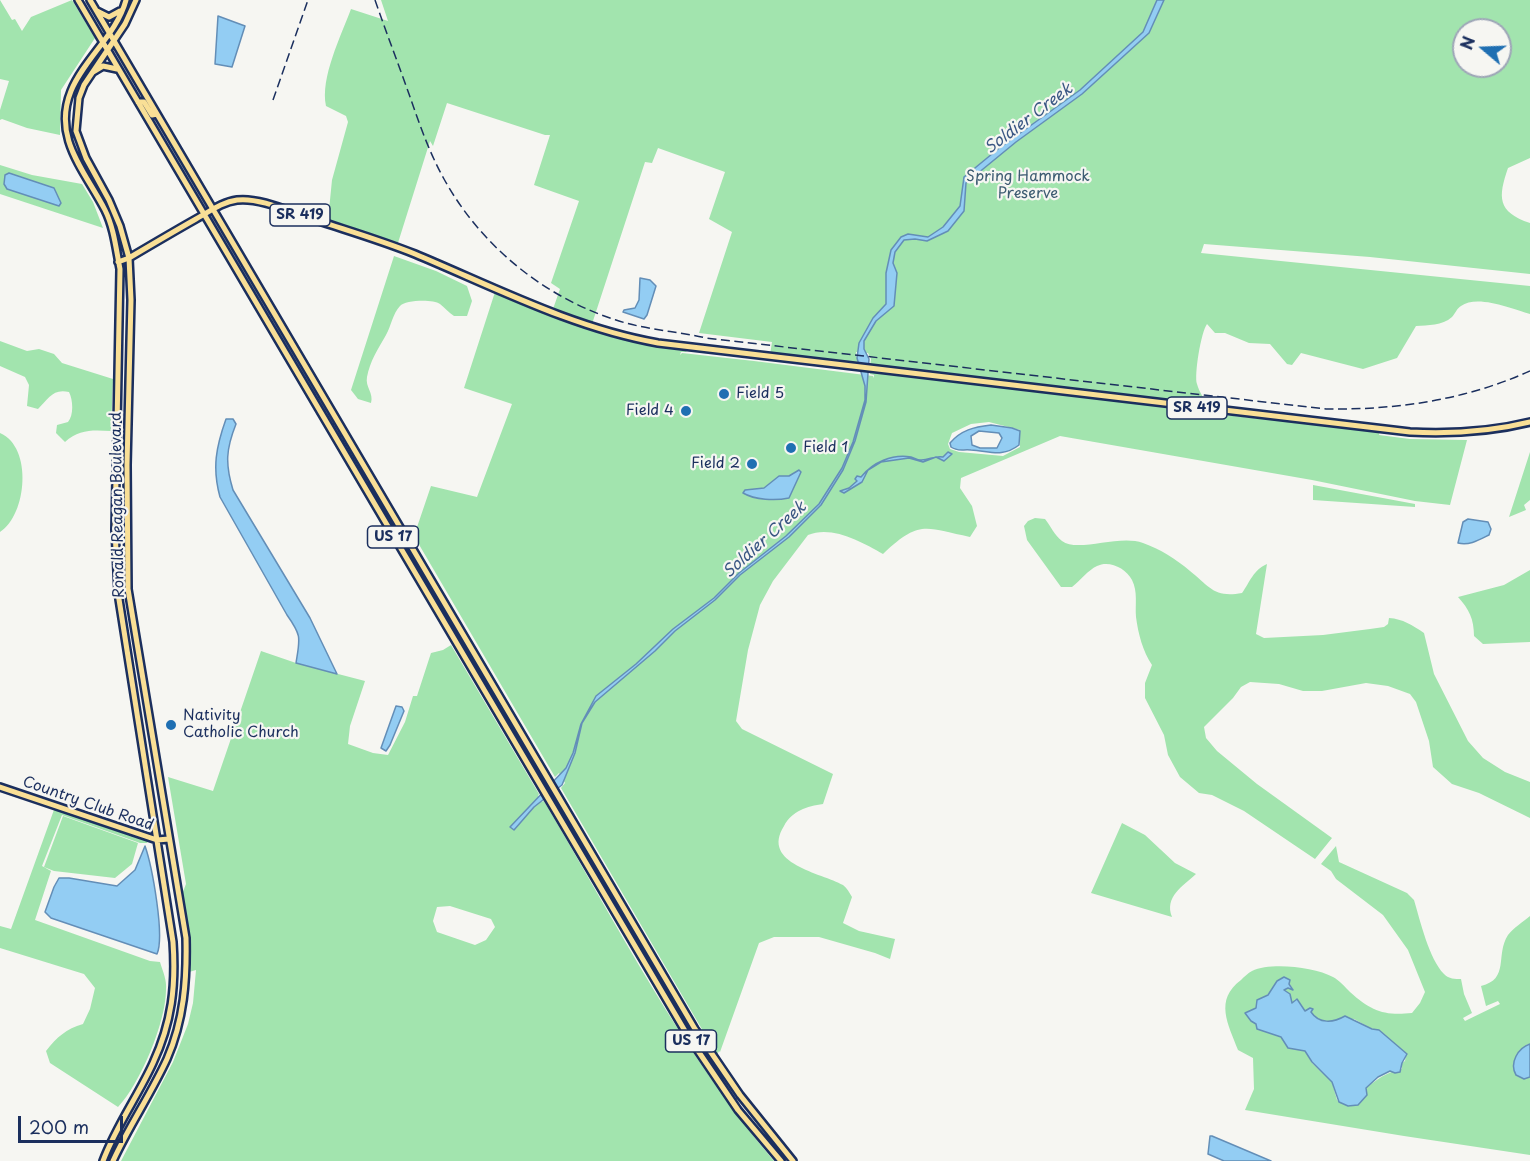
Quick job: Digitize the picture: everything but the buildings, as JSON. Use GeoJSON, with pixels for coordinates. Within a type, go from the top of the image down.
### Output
{"type":"FeatureCollection","features":[{"type":"Feature","properties":{"kind":"main road","name":"US 17"},"geometry":{"type":"LineString","coordinates":[[78,0],[688,1036],[738,1110],[781,1161]]}},
{"type":"Feature","properties":{"kind":"main road","name":"US 17"},"geometry":{"type":"LineString","coordinates":[[90,0],[696,1029],[754,1113],[793,1161]]}},
{"type":"Feature","properties":{"kind":"main road","name":"Ronald Reagan Boulevard"},"geometry":{"type":"LineString","coordinates":[[103,1161],[164,1038],[173,1002],[175,972],[173,942],[118,593],[115,530],[120,337],[118,262],[114,237],[106,212],[68,143],[65,124],[67,106],[76,80],[108,33],[126,0]]}},
{"type":"Feature","properties":{"kind":"main road","name":"Ronald Reagan Boulevard"},"geometry":{"type":"LineString","coordinates":[[114,1161],[167,1058],[183,1004],[186,973],[186,938],[128,589],[127,465],[131,300],[129,258],[108,198],[86,158],[76,131],[79,98],[91,73],[128,19],[136,0]]}},
{"type":"Feature","properties":{"kind":"main road"},"geometry":{"type":"LineString","coordinates":[[96,11],[109,17],[117,14],[123,8]]}},
{"type":"Feature","properties":{"kind":"main road"},"geometry":{"type":"LineString","coordinates":[[91,73],[103,66],[111,66],[119,70]]}},
{"type":"Feature","properties":{"kind":"main road"},"geometry":{"type":"LineString","coordinates":[[138,102],[144,102],[152,115],[157,114]]}},
{"type":"Feature","properties":{"kind":"main road"},"geometry":{"type":"LineString","coordinates":[[85,177],[100,196],[104,199],[108,198]]}},
{"type":"Feature","properties":{"kind":"main road","name":"SR 419"},"geometry":{"type":"LineString","coordinates":[[204,214],[234,200],[244,199],[267,204],[412,253],[492,289],[629,338],[697,349],[1410,432],[1443,434],[1472,432],[1530,422]]}},
{"type":"Feature","properties":{"kind":"main road"},"geometry":{"type":"LineString","coordinates":[[118,262],[129,258],[204,214]]}},
{"type":"Feature","properties":{"kind":"main road"},"geometry":{"type":"LineString","coordinates":[[125,244],[135,250],[143,250]]}},
{"type":"Feature","properties":{"kind":"main road"},"geometry":{"type":"LineString","coordinates":[[253,297],[256,297],[270,319],[279,321]]}},
{"type":"Feature","properties":{"kind":"main road"},"geometry":{"type":"LineString","coordinates":[[340,447],[350,441]]}},
{"type":"Feature","properties":{"kind":"main road"},"geometry":{"type":"LineString","coordinates":[[131,677],[142,676]]}},
{"type":"Feature","properties":{"kind":"main road","name":"Country Club Road"},"geometry":{"type":"LineString","coordinates":[[0,787],[157,840],[169,839]]}},
{"type":"Feature","properties":{"kind":"main road"},"geometry":{"type":"LineString","coordinates":[[562,802],[561,821],[570,823],[578,830]]}},
{"type":"Feature","properties":{"kind":"main road"},"geometry":{"type":"LineString","coordinates":[[141,834],[151,827],[154,818]]}},
{"type":"Feature","properties":{"kind":"main road"},"geometry":{"type":"LineString","coordinates":[[173,1002],[183,1004]]}},
{"type":"Feature","properties":{"kind":"main road"},"geometry":{"type":"LineString","coordinates":[[738,1110],[745,1114],[754,1113]]}},
{"type":"Feature","properties":{"kind":"main road"},"geometry":{"type":"LineString","coordinates":[[750,1124],[766,1129]]}},
{"type":"Feature","properties":{"kind":"green space"},"geometry":{"type":"Polygon","coordinates":[[[0,0],[22,31],[31,17],[72,0],[95,38],[61,90],[60,135],[0,120],[0,110],[9,81],[0,79],[0,0]]]}},
{"type":"Feature","properties":{"kind":"green space","name":"Spring Hammock Preserve"},"geometry":{"type":"Polygon","coordinates":[[[381,0],[1530,0],[1530,158],[1508,168],[1502,195],[1503,202],[1511,214],[1530,223],[1530,274],[1370,257],[1204,244],[1201,253],[1530,286],[1530,314],[1485,302],[1468,303],[1460,307],[1452,317],[1444,322],[1416,326],[1397,358],[1363,369],[1301,353],[1292,365],[1287,364],[1270,344],[1249,343],[1225,333],[1215,333],[1207,324],[1200,344],[1196,379],[1201,394],[1212,408],[870,367],[871,359],[868,353],[856,352],[858,366],[770,355],[772,342],[699,333],[732,232],[709,219],[725,172],[658,148],[652,163],[645,162],[592,324],[548,308],[553,309],[560,289],[551,283],[579,201],[534,185],[550,135],[447,103],[433,146],[430,141],[397,246],[328,220],[332,180],[348,122],[346,116],[326,106],[326,83],[332,57],[351,9],[388,21],[381,0]]]}},
{"type":"Feature","properties":{"kind":"green space"},"geometry":{"type":"Polygon","coordinates":[[[0,165],[32,175],[82,184],[93,202],[103,228],[0,194],[0,165]],[[9,173],[61,203],[54,188],[9,173]]]}},
{"type":"Feature","properties":{"kind":"green space"},"geometry":{"type":"Polygon","coordinates":[[[394,256],[436,271],[467,286],[472,301],[467,316],[454,316],[440,304],[432,301],[413,301],[400,306],[368,371],[367,384],[371,403],[358,399],[351,390],[394,256]]]}},
{"type":"Feature","properties":{"kind":"green space"},"geometry":{"type":"Polygon","coordinates":[[[495,292],[591,327],[684,349],[687,352],[681,352],[680,355],[682,353],[754,361],[873,376],[874,378],[874,375],[870,374],[870,371],[1220,412],[1224,415],[1380,431],[1379,435],[1410,439],[1467,440],[1450,505],[1415,501],[1312,480],[1060,436],[961,478],[960,488],[972,506],[977,526],[970,537],[924,529],[906,535],[883,554],[837,533],[817,532],[808,535],[773,581],[760,605],[748,650],[736,721],[742,729],[833,774],[823,804],[800,810],[787,821],[779,839],[780,850],[797,865],[846,887],[852,897],[843,923],[859,931],[895,939],[890,959],[819,937],[774,937],[759,943],[717,1055],[561,788],[565,783],[559,773],[555,777],[414,536],[431,486],[477,497],[512,404],[464,388],[495,292]],[[989,422],[971,424],[952,433],[948,444],[950,449],[959,452],[1003,456],[1020,447],[1020,430],[989,422]]]}},
{"type":"Feature","properties":{"kind":"green space"},"geometry":{"type":"Polygon","coordinates":[[[0,341],[27,351],[39,349],[54,354],[62,363],[113,379],[111,431],[81,433],[65,442],[56,433],[57,425],[68,422],[72,412],[69,392],[55,393],[38,409],[27,406],[29,385],[25,377],[0,366],[0,341]]]}},
{"type":"Feature","properties":{"kind":"green space"},"geometry":{"type":"Polygon","coordinates":[[[0,433],[11,441],[18,452],[22,466],[22,481],[21,497],[16,511],[0,532],[0,433]]]}},
{"type":"Feature","properties":{"kind":"green space"},"geometry":{"type":"Polygon","coordinates":[[[1530,452],[1530,500],[1524,505],[1526,510],[1509,517],[1530,452]]]}},
{"type":"Feature","properties":{"kind":"green space"},"geometry":{"type":"Polygon","coordinates":[[[1313,485],[1415,504],[1415,507],[1313,500],[1313,485]]]}},
{"type":"Feature","properties":{"kind":"green space"},"geometry":{"type":"Polygon","coordinates":[[[1035,518],[1045,519],[1059,539],[1069,544],[1088,545],[1133,541],[1149,545],[1179,562],[1213,590],[1225,594],[1242,593],[1255,573],[1267,564],[1256,634],[1264,638],[1323,635],[1384,627],[1388,624],[1389,618],[1415,627],[1424,633],[1434,674],[1468,741],[1483,758],[1505,772],[1530,782],[1530,818],[1479,793],[1452,784],[1433,767],[1429,741],[1416,702],[1410,694],[1388,686],[1366,683],[1322,691],[1303,691],[1279,684],[1250,682],[1241,687],[1204,727],[1206,738],[1217,751],[1257,784],[1332,838],[1315,859],[1244,811],[1212,795],[1199,793],[1180,777],[1168,755],[1164,735],[1145,698],[1145,683],[1152,665],[1140,636],[1136,617],[1136,594],[1132,580],[1117,566],[1102,564],[1090,570],[1072,587],[1061,587],[1027,540],[1024,526],[1035,518]]]}},
{"type":"Feature","properties":{"kind":"green space"},"geometry":{"type":"Polygon","coordinates":[[[1530,570],[1530,642],[1483,644],[1474,636],[1470,615],[1458,597],[1504,585],[1530,570]]]}},
{"type":"Feature","properties":{"kind":"green space"},"geometry":{"type":"Polygon","coordinates":[[[451,645],[539,794],[541,802],[544,801],[680,1032],[741,1120],[774,1161],[121,1161],[173,1062],[188,1024],[193,1003],[196,970],[189,972],[179,902],[186,884],[168,777],[213,791],[261,651],[296,663],[365,681],[350,726],[348,744],[373,753],[388,755],[405,722],[413,696],[417,696],[431,653],[451,645]],[[450,906],[437,907],[433,921],[437,932],[475,945],[486,940],[495,927],[491,919],[450,906]]]}},
{"type":"Feature","properties":{"kind":"green space"},"geometry":{"type":"Polygon","coordinates":[[[55,807],[149,839],[147,843],[140,843],[62,815],[42,866],[51,871],[35,920],[150,961],[160,962],[166,986],[162,1019],[135,1084],[118,1107],[50,1063],[46,1051],[62,1034],[83,1024],[90,1009],[95,988],[84,974],[0,948],[0,926],[11,929],[55,807]]]}},
{"type":"Feature","properties":{"kind":"green space"},"geometry":{"type":"Polygon","coordinates":[[[63,816],[138,843],[132,864],[115,878],[54,871],[44,867],[63,816]]]}},
{"type":"Feature","properties":{"kind":"green space"},"geometry":{"type":"Polygon","coordinates":[[[1122,823],[1145,835],[1175,863],[1196,874],[1176,892],[1170,910],[1172,917],[1091,893],[1122,823]]]}},
{"type":"Feature","properties":{"kind":"green space"},"geometry":{"type":"Polygon","coordinates":[[[1336,846],[1339,862],[1407,893],[1414,900],[1434,959],[1448,977],[1461,979],[1472,1013],[1463,1018],[1465,1021],[1500,1004],[1498,1001],[1486,1006],[1481,986],[1496,978],[1508,935],[1530,916],[1530,1044],[1526,1045],[1528,1077],[1530,1077],[1530,1155],[1245,1110],[1254,1089],[1253,1058],[1238,1050],[1227,1022],[1226,1004],[1233,988],[1246,975],[1260,968],[1281,966],[1315,971],[1335,978],[1371,1008],[1393,1014],[1412,1013],[1425,992],[1408,950],[1383,915],[1336,879],[1331,871],[1321,864],[1336,846]],[[1285,977],[1266,996],[1257,1000],[1256,1008],[1245,1013],[1256,1024],[1256,1028],[1281,1037],[1288,1048],[1305,1051],[1312,1063],[1332,1082],[1337,1100],[1345,1105],[1358,1105],[1367,1094],[1366,1088],[1382,1076],[1402,1069],[1406,1053],[1379,1030],[1372,1029],[1354,1019],[1338,1019],[1326,1023],[1314,1016],[1310,1011],[1312,1009],[1305,1011],[1295,999],[1292,1003],[1290,995],[1284,990],[1293,989],[1285,977]]]}},
{"type":"Feature","properties":{"kind":"water"},"geometry":{"type":"Polygon","coordinates":[[[1157,0],[1164,0],[1149,33],[1082,94],[1016,142],[966,183],[964,211],[948,231],[927,241],[904,240],[895,252],[893,263],[897,273],[894,306],[876,321],[864,341],[864,349],[869,359],[866,402],[855,441],[843,470],[821,505],[789,537],[740,575],[715,600],[675,631],[595,702],[582,723],[575,753],[562,785],[534,807],[514,830],[510,827],[566,768],[581,724],[596,696],[636,664],[673,629],[714,598],[739,573],[786,536],[819,504],[842,468],[853,442],[865,400],[865,386],[857,358],[859,343],[873,318],[886,304],[886,273],[891,250],[901,237],[908,234],[928,237],[943,227],[960,206],[964,177],[998,149],[1080,90],[1143,32],[1157,0]]]}},
{"type":"Feature","properties":{"kind":"water"},"geometry":{"type":"Polygon","coordinates":[[[218,16],[245,26],[232,67],[215,64],[218,16]]]}},
{"type":"Feature","properties":{"kind":"water"},"geometry":{"type":"Polygon","coordinates":[[[9,173],[54,188],[61,203],[59,206],[7,189],[4,184],[5,175],[9,173]]]}},
{"type":"Feature","properties":{"kind":"water"},"geometry":{"type":"Polygon","coordinates":[[[640,278],[650,280],[656,286],[644,319],[623,312],[635,308],[639,300],[640,278]]]}},
{"type":"Feature","properties":{"kind":"water"},"geometry":{"type":"Polygon","coordinates":[[[226,419],[233,419],[236,424],[230,441],[228,457],[233,490],[310,618],[337,674],[296,663],[299,638],[295,628],[220,497],[216,477],[216,458],[226,419]]]}},
{"type":"Feature","properties":{"kind":"water"},"geometry":{"type":"Polygon","coordinates":[[[985,426],[1012,428],[1020,431],[1019,445],[1001,453],[958,450],[951,447],[950,443],[959,435],[985,426]],[[979,431],[971,436],[972,445],[980,448],[997,448],[1002,438],[999,433],[979,431]]]}},
{"type":"Feature","properties":{"kind":"water"},"geometry":{"type":"Polygon","coordinates":[[[948,452],[952,454],[944,461],[937,457],[943,457],[948,452]]]}},
{"type":"Feature","properties":{"kind":"water"},"geometry":{"type":"Polygon","coordinates":[[[904,456],[923,460],[936,457],[923,462],[909,458],[881,462],[868,470],[883,460],[890,458],[904,456]]]}},
{"type":"Feature","properties":{"kind":"water"},"geometry":{"type":"Polygon","coordinates":[[[799,470],[801,472],[789,498],[765,499],[743,493],[745,490],[764,488],[779,476],[789,476],[799,470]]]}},
{"type":"Feature","properties":{"kind":"water"},"geometry":{"type":"Polygon","coordinates":[[[868,470],[862,482],[844,493],[840,491],[849,488],[857,481],[855,479],[857,476],[861,477],[868,470]]]}},
{"type":"Feature","properties":{"kind":"water"},"geometry":{"type":"Polygon","coordinates":[[[1468,519],[1488,522],[1491,529],[1489,535],[1478,541],[1458,543],[1463,522],[1468,519]]]}},
{"type":"Feature","properties":{"kind":"water"},"geometry":{"type":"Polygon","coordinates":[[[396,706],[402,707],[404,711],[386,751],[381,748],[396,706]]]}},
{"type":"Feature","properties":{"kind":"water"},"geometry":{"type":"Polygon","coordinates":[[[145,846],[159,917],[157,954],[51,918],[45,912],[59,878],[117,886],[135,870],[145,846]]]}},
{"type":"Feature","properties":{"kind":"water"},"geometry":{"type":"Polygon","coordinates":[[[1284,977],[1290,980],[1289,984],[1293,990],[1288,988],[1284,990],[1290,994],[1292,1003],[1297,999],[1305,1011],[1313,1009],[1311,1012],[1318,1019],[1331,1021],[1345,1016],[1379,1030],[1407,1054],[1400,1072],[1390,1071],[1378,1077],[1366,1088],[1367,1095],[1358,1105],[1348,1106],[1339,1102],[1332,1082],[1312,1062],[1305,1051],[1288,1048],[1281,1037],[1257,1029],[1256,1024],[1245,1013],[1256,1008],[1257,1000],[1268,995],[1277,981],[1284,977]]]}},
{"type":"Feature","properties":{"kind":"water"},"geometry":{"type":"Polygon","coordinates":[[[1530,1044],[1530,1077],[1524,1079],[1516,1075],[1514,1061],[1518,1052],[1530,1044]]]}},
{"type":"Feature","properties":{"kind":"water"},"geometry":{"type":"Polygon","coordinates":[[[1210,1136],[1271,1161],[1224,1161],[1208,1154],[1210,1136]]]}},
{"type":"Feature","properties":{"kind":"railway"},"geometry":{"type":"LineString","coordinates":[[273,100],[308,0]]}},
{"type":"Feature","properties":{"kind":"railway"},"geometry":{"type":"LineString","coordinates":[[375,0],[429,148],[444,179],[476,226],[517,266],[540,283],[564,298],[616,320],[706,338],[1326,409],[1379,408],[1430,401],[1481,389],[1530,371]]}},
{"type":"Feature","properties":{"kind":"place","name":"Field 5"},"geometry":{"type":"Point","coordinates":[724,394]}},
{"type":"Feature","properties":{"kind":"place","name":"Field 4"},"geometry":{"type":"Point","coordinates":[686,411]}},
{"type":"Feature","properties":{"kind":"place","name":"Field 1"},"geometry":{"type":"Point","coordinates":[791,448]}},
{"type":"Feature","properties":{"kind":"place","name":"Field 2"},"geometry":{"type":"Point","coordinates":[752,464]}},
{"type":"Feature","properties":{"kind":"place","name":"Nativity Catholic Church"},"geometry":{"type":"Point","coordinates":[171,725]}},
{"type":"Feature","properties":{"kind":"water label","name":"Soldier Creek"},"geometry":{"type":"Point","coordinates":[1029,119]}},
{"type":"Feature","properties":{"kind":"water label","name":"Soldier Creek"},"geometry":{"type":"Point","coordinates":[765,540]}}]}
